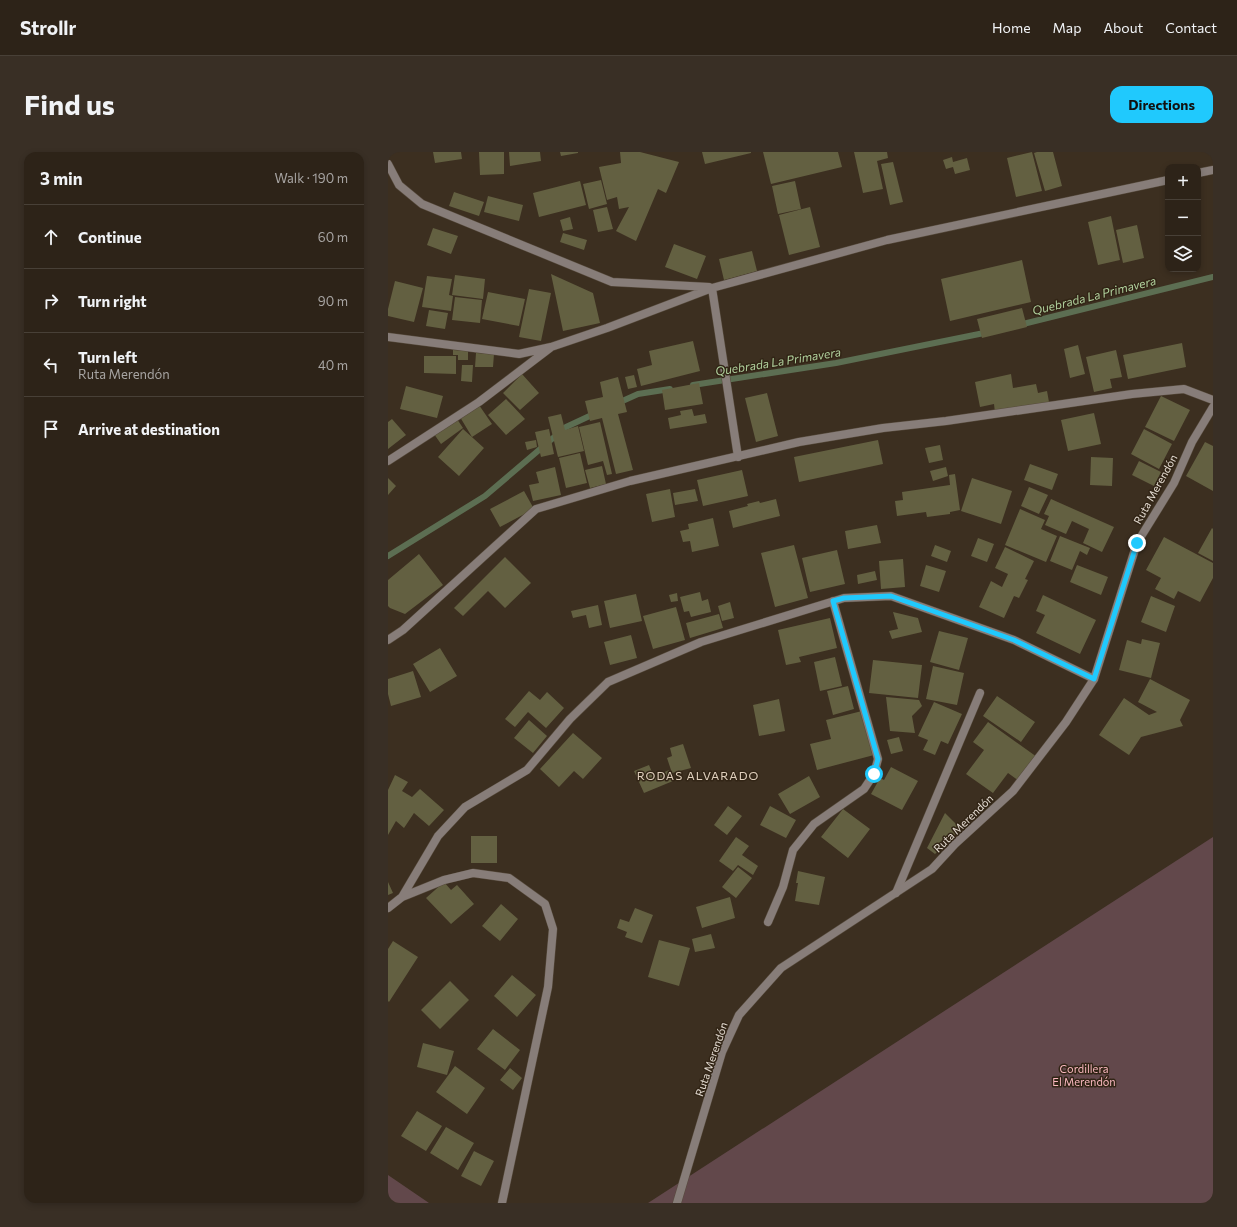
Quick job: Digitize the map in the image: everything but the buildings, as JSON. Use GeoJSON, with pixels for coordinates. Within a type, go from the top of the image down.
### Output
{"type":"FeatureCollection","features":[{"type":"Feature","properties":{"kind":"street"},"geometry":{"type":"LineString","coordinates":[[388,164],[399,185],[422,204],[612,282],[712,288]]}},
{"type":"Feature","properties":{"kind":"street"},"geometry":{"type":"LineString","coordinates":[[1201,172],[1213,170]]}},
{"type":"Feature","properties":{"kind":"street"},"geometry":{"type":"LineString","coordinates":[[388,337],[519,354],[552,347],[607,328],[712,288],[887,240],[1165,181]]}},
{"type":"Feature","properties":{"kind":"street"},"geometry":{"type":"LineString","coordinates":[[712,288],[738,457]]}},
{"type":"Feature","properties":{"kind":"street"},"geometry":{"type":"LineString","coordinates":[[388,461],[479,402],[552,347]]}},
{"type":"Feature","properties":{"kind":"street"},"geometry":{"type":"LineString","coordinates":[[388,640],[403,630],[536,509],[630,481],[799,442],[1132,394],[1184,389],[1213,400]]}},
{"type":"Feature","properties":{"kind":"street","name":"Ruta Merendón"},"geometry":{"type":"LineString","coordinates":[[677,1203],[722,1052],[739,1015],[781,968],[932,868],[955,844],[1013,791],[1066,722],[1094,679],[1137,543],[1174,483],[1192,442],[1213,407]]}},
{"type":"Feature","properties":{"kind":"street"},"geometry":{"type":"LineString","coordinates":[[388,908],[402,896],[438,836],[465,808],[527,770],[570,719],[608,682],[700,642],[844,598],[891,596],[1014,640],[1094,679]]}},
{"type":"Feature","properties":{"kind":"street"},"geometry":{"type":"LineString","coordinates":[[768,922],[783,887],[793,850],[814,824],[864,789],[874,774],[878,759],[833,601]]}},
{"type":"Feature","properties":{"kind":"street"},"geometry":{"type":"LineString","coordinates":[[896,893],[980,693]]}},
{"type":"Feature","properties":{"kind":"street"},"geometry":{"type":"LineString","coordinates":[[402,896],[444,880],[474,874],[508,878],[545,904],[553,929],[548,987],[502,1203]]}},
{"type":"Feature","properties":{"kind":"green space","name":"Cordillera El Merendón"},"geometry":{"type":"Polygon","coordinates":[[[1213,837],[1213,1203],[648,1203],[1213,837]]]}},
{"type":"Feature","properties":{"kind":"green space"},"geometry":{"type":"Polygon","coordinates":[[[388,1175],[429,1203],[388,1203],[388,1175]]]}},
{"type":"Feature","properties":{"kind":"waterway","name":"Quebrada La Primavera"},"geometry":{"type":"LineString","coordinates":[[1019,325],[1213,277]]}},
{"type":"Feature","properties":{"kind":"waterway","name":"Quebrada La Primavera"},"geometry":{"type":"LineString","coordinates":[[693,385],[836,363],[989,332]]}},
{"type":"Feature","properties":{"kind":"waterway","name":"Quebrada La Primavera"},"geometry":{"type":"LineString","coordinates":[[618,403],[638,394],[670,389]]}},
{"type":"Feature","properties":{"kind":"waterway","name":"Quebrada La Primavera"},"geometry":{"type":"LineString","coordinates":[[388,556],[485,496],[566,427],[596,413]]}},
{"type":"Feature","properties":{"kind":"district","name":"RODAS ALVARADO"},"geometry":{"type":"Point","coordinates":[698,775]}},
{"type":"Feature","properties":{"kind":"route"},"geometry":{"type":"LineString","coordinates":[[874,774],[878,759],[833,601],[844,598],[891,596],[1014,640],[1094,679],[1137,543]]}}]}
